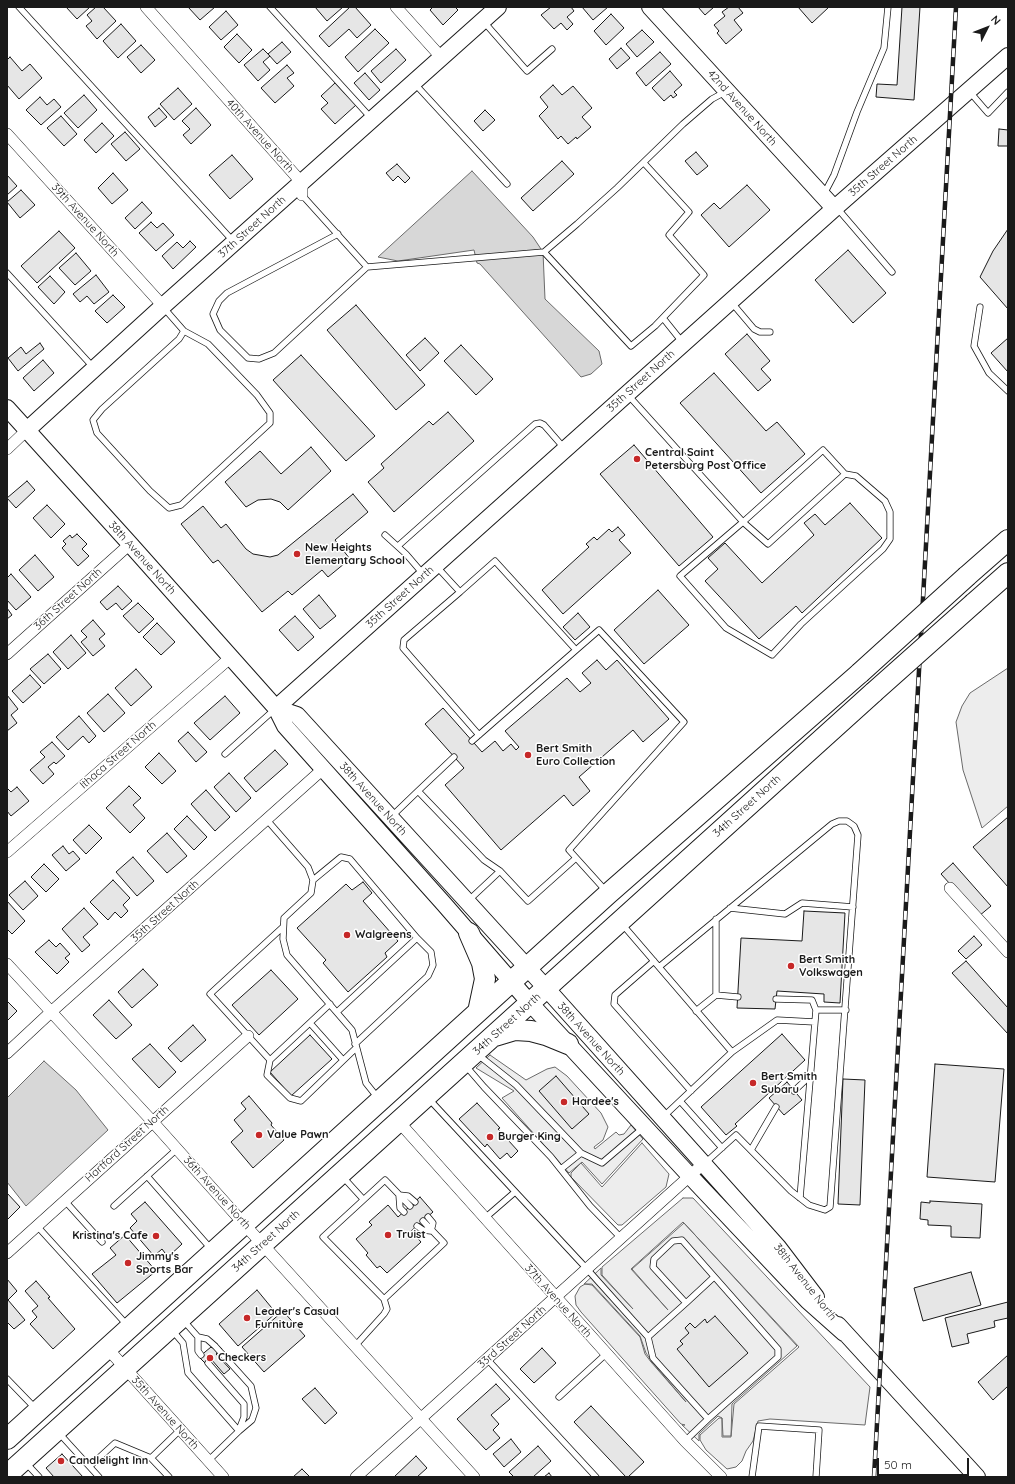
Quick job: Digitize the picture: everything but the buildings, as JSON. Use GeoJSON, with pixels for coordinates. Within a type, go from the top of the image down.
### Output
{"type":"FeatureCollection","features":[{"type":"Feature","properties":{"kind":"highway"},"geometry":{"type":"LineString","coordinates":[[7,1439],[608,894],[860,673],[1008,540]]}},
{"type":"Feature","properties":{"kind":"highway","name":"34th Street North"},"geometry":{"type":"LineString","coordinates":[[7,1475],[874,692],[1008,573]]}},
{"type":"Feature","properties":{"kind":"highway"},"geometry":{"type":"LineString","coordinates":[[469,933],[482,963],[486,979],[478,1012]]}},
{"type":"Feature","properties":{"kind":"highway"},"geometry":{"type":"LineString","coordinates":[[493,1036],[515,1030],[531,1031],[568,1044]]}},
{"type":"Feature","properties":{"kind":"highway"},"geometry":{"type":"LineString","coordinates":[[342,1172],[346,1159],[375,1127],[381,1100]]}},
{"type":"Feature","properties":{"kind":"main road","name":"37th Street North"},"geometry":{"type":"LineString","coordinates":[[28,430],[234,243],[302,189],[372,120],[498,7]]}},
{"type":"Feature","properties":{"kind":"main road","name":"42nd Avenue North"},"geometry":{"type":"LineString","coordinates":[[650,7],[823,196],[835,207]]}},
{"type":"Feature","properties":{"kind":"main road","name":"35th Street North"},"geometry":{"type":"LineString","coordinates":[[276,708],[835,207],[1008,56]]}},
{"type":"Feature","properties":{"kind":"main road","name":"38th Avenue North"},"geometry":{"type":"LineString","coordinates":[[7,408],[276,708],[285,726],[330,763],[391,818],[526,968],[546,988],[778,1247],[844,1333],[977,1477]]}},
{"type":"Feature","properties":{"kind":"main road","name":"38th Avenue North"},"geometry":{"type":"LineString","coordinates":[[330,763],[511,982],[808,1301],[844,1333]]}},
{"type":"Feature","properties":{"kind":"street","name":"40th Avenue North"},"geometry":{"type":"LineString","coordinates":[[146,7],[302,189]]}},
{"type":"Feature","properties":{"kind":"street"},"geometry":{"type":"LineString","coordinates":[[396,7],[441,57]]}},
{"type":"Feature","properties":{"kind":"street","name":"39th Avenue North"},"geometry":{"type":"LineString","coordinates":[[7,134],[163,306]]}},
{"type":"Feature","properties":{"kind":"street","name":"37th Street North"},"geometry":{"type":"LineString","coordinates":[[7,449],[28,430]]}},
{"type":"Feature","properties":{"kind":"street","name":"36th Street North"},"geometry":{"type":"LineString","coordinates":[[7,654],[130,544]]}},
{"type":"Feature","properties":{"kind":"street","name":"Ithaca Street North"},"geometry":{"type":"LineString","coordinates":[[7,852],[230,658]]}},
{"type":"Feature","properties":{"kind":"street","name":"35th Street North"},"geometry":{"type":"LineString","coordinates":[[7,1053],[330,763]]}},
{"type":"Feature","properties":{"kind":"street"},"geometry":{"type":"LineString","coordinates":[[950,888],[1008,952]]}},
{"type":"Feature","properties":{"kind":"street","name":"36th Avenue North"},"geometry":{"type":"LineString","coordinates":[[7,964],[152,1121],[474,1477]]}},
{"type":"Feature","properties":{"kind":"street","name":"Hartford Street North"},"geometry":{"type":"LineString","coordinates":[[7,1253],[248,1036]]}},
{"type":"Feature","properties":{"kind":"street","name":"37th Avenue North"},"geometry":{"type":"LineString","coordinates":[[399,1122],[555,1298],[685,1441],[720,1477]]}},
{"type":"Feature","properties":{"kind":"street","name":"33rd Street North"},"geometry":{"type":"LineString","coordinates":[[356,1477],[704,1164]]}},
{"type":"Feature","properties":{"kind":"street","name":"35th Avenue North"},"geometry":{"type":"LineString","coordinates":[[107,1348],[223,1477]]}},
{"type":"Feature","properties":{"kind":"lane"},"geometry":{"type":"LineString","coordinates":[[19,7],[234,243]]}},
{"type":"Feature","properties":{"kind":"lane"},"geometry":{"type":"LineString","coordinates":[[270,7],[372,120]]}},
{"type":"Feature","properties":{"kind":"lane"},"geometry":{"type":"LineString","coordinates":[[823,196],[834,175],[857,112],[884,48],[888,7]]}},
{"type":"Feature","properties":{"kind":"lane"},"geometry":{"type":"LineString","coordinates":[[482,21],[527,71],[552,49]]}},
{"type":"Feature","properties":{"kind":"lane"},"geometry":{"type":"LineString","coordinates":[[413,82],[508,184]]}},
{"type":"Feature","properties":{"kind":"lane"},"geometry":{"type":"LineString","coordinates":[[338,234],[227,293],[219,301],[213,314],[220,330],[248,358],[259,359],[274,353],[367,267],[544,252],[644,163],[683,124],[712,99],[727,91]]}},
{"type":"Feature","properties":{"kind":"lane"},"geometry":{"type":"LineString","coordinates":[[969,91],[988,113],[1008,92]]}},
{"type":"Feature","properties":{"kind":"lane"},"geometry":{"type":"LineString","coordinates":[[544,252],[631,346],[663,318],[704,275],[669,235],[689,212],[644,163]]}},
{"type":"Feature","properties":{"kind":"lane","name":"40th Avenue North"},"geometry":{"type":"LineString","coordinates":[[302,189],[367,267]]}},
{"type":"Feature","properties":{"kind":"lane"},"geometry":{"type":"LineString","coordinates":[[835,207],[892,272]]}},
{"type":"Feature","properties":{"kind":"lane"},"geometry":{"type":"LineString","coordinates":[[7,273],[94,369]]}},
{"type":"Feature","properties":{"kind":"lane"},"geometry":{"type":"LineString","coordinates":[[730,301],[754,329],[760,332],[770,332]]}},
{"type":"Feature","properties":{"kind":"lane"},"geometry":{"type":"LineString","coordinates":[[163,306],[184,331],[208,344],[257,395],[270,412],[270,423],[181,505],[169,508],[150,491],[97,433],[93,420],[102,409],[179,339],[184,331]]}},
{"type":"Feature","properties":{"kind":"lane"},"geometry":{"type":"LineString","coordinates":[[980,307],[974,346],[989,373],[1008,391]]}},
{"type":"Feature","properties":{"kind":"lane"},"geometry":{"type":"LineString","coordinates":[[663,318],[684,343]]}},
{"type":"Feature","properties":{"kind":"lane"},"geometry":{"type":"LineString","coordinates":[[627,394],[743,522],[768,544],[845,474]]}},
{"type":"Feature","properties":{"kind":"lane"},"geometry":{"type":"LineString","coordinates":[[398,546],[534,424],[544,425],[565,449]]}},
{"type":"Feature","properties":{"kind":"lane"},"geometry":{"type":"LineString","coordinates":[[823,450],[845,474],[856,476],[885,501],[890,512],[890,538],[883,548],[801,624],[772,655],[726,628],[680,576],[743,522],[823,450]]}},
{"type":"Feature","properties":{"kind":"lane"},"geometry":{"type":"LineString","coordinates":[[385,535],[460,592]]}},
{"type":"Feature","properties":{"kind":"lane"},"geometry":{"type":"LineString","coordinates":[[479,736],[403,648],[404,640],[495,561],[576,650]]}},
{"type":"Feature","properties":{"kind":"lane"},"geometry":{"type":"LineString","coordinates":[[472,741],[599,630],[684,722],[569,850],[608,894]]}},
{"type":"Feature","properties":{"kind":"lane"},"geometry":{"type":"LineString","coordinates":[[226,754],[276,708]]}},
{"type":"Feature","properties":{"kind":"lane"},"geometry":{"type":"LineString","coordinates":[[391,818],[454,757]]}},
{"type":"Feature","properties":{"kind":"lane"},"geometry":{"type":"LineString","coordinates":[[418,791],[484,860],[500,871],[528,901],[576,858]]}},
{"type":"Feature","properties":{"kind":"lane"},"geometry":{"type":"LineString","coordinates":[[267,820],[308,867],[313,880],[311,893],[284,918],[283,939],[287,954],[352,1030],[366,1083],[381,1100]]}},
{"type":"Feature","properties":{"kind":"lane"},"geometry":{"type":"LineString","coordinates":[[659,967],[832,824],[839,821],[847,821],[854,826],[858,835],[830,1207],[825,1210],[809,1204],[800,1198],[791,1191],[736,1136],[704,1164]]}},
{"type":"Feature","properties":{"kind":"lane"},"geometry":{"type":"LineString","coordinates":[[313,880],[341,856],[350,860],[417,938],[431,952],[433,965],[428,976],[301,1101],[290,1098],[267,1075],[270,1060],[330,1004]]}},
{"type":"Feature","properties":{"kind":"lane"},"geometry":{"type":"LineString","coordinates":[[466,902],[500,871]]}},
{"type":"Feature","properties":{"kind":"lane"},"geometry":{"type":"LineString","coordinates":[[730,908],[785,914],[802,903],[853,907]]}},
{"type":"Feature","properties":{"kind":"lane"},"geometry":{"type":"LineString","coordinates":[[716,919],[716,995]]}},
{"type":"Feature","properties":{"kind":"lane"},"geometry":{"type":"LineString","coordinates":[[620,921],[732,1052]]}},
{"type":"Feature","properties":{"kind":"lane"},"geometry":{"type":"LineString","coordinates":[[270,1060],[210,994],[284,927]]}},
{"type":"Feature","properties":{"kind":"lane"},"geometry":{"type":"LineString","coordinates":[[337,1012],[417,938]]}},
{"type":"Feature","properties":{"kind":"lane"},"geometry":{"type":"LineString","coordinates":[[654,961],[615,995],[614,1004],[691,1091]]}},
{"type":"Feature","properties":{"kind":"lane"},"geometry":{"type":"LineString","coordinates":[[696,1011],[716,995],[738,997]]}},
{"type":"Feature","properties":{"kind":"lane"},"geometry":{"type":"LineString","coordinates":[[776,999],[812,1000],[816,1010],[800,1198]]}},
{"type":"Feature","properties":{"kind":"lane"},"geometry":{"type":"LineString","coordinates":[[816,1010],[846,1010]]}},
{"type":"Feature","properties":{"kind":"lane"},"geometry":{"type":"LineString","coordinates":[[662,1118],[732,1052],[777,1020],[815,1022]]}},
{"type":"Feature","properties":{"kind":"lane"},"geometry":{"type":"LineString","coordinates":[[310,1022],[343,1060]]}},
{"type":"Feature","properties":{"kind":"lane"},"geometry":{"type":"LineString","coordinates":[[469,1058],[516,1085],[581,1153],[602,1163],[645,1127]]}},
{"type":"Feature","properties":{"kind":"lane"},"geometry":{"type":"LineString","coordinates":[[469,1058],[484,1087],[551,1157],[590,1206],[621,1238]]}},
{"type":"Feature","properties":{"kind":"lane"},"geometry":{"type":"LineString","coordinates":[[794,1091],[811,1075]]}},
{"type":"Feature","properties":{"kind":"lane"},"geometry":{"type":"LineString","coordinates":[[427,1096],[648,1337],[653,1358],[708,1419]]}},
{"type":"Feature","properties":{"kind":"lane"},"geometry":{"type":"LineString","coordinates":[[680,1101],[722,1148]]}},
{"type":"Feature","properties":{"kind":"lane"},"geometry":{"type":"LineString","coordinates":[[751,1150],[776,1106]]}},
{"type":"Feature","properties":{"kind":"lane"},"geometry":{"type":"LineString","coordinates":[[114,1206],[177,1149]]}},
{"type":"Feature","properties":{"kind":"lane"},"geometry":{"type":"LineString","coordinates":[[561,1169],[581,1153]]}},
{"type":"Feature","properties":{"kind":"lane"},"geometry":{"type":"LineString","coordinates":[[342,1172],[363,1199]]}},
{"type":"Feature","properties":{"kind":"lane"},"geometry":{"type":"LineString","coordinates":[[147,1176],[214,1252]]}},
{"type":"Feature","properties":{"kind":"lane"},"geometry":{"type":"LineString","coordinates":[[355,1346],[387,1309],[384,1299],[323,1236],[385,1180],[410,1206]]}},
{"type":"Feature","properties":{"kind":"lane"},"geometry":{"type":"LineString","coordinates":[[485,1218],[515,1192]]}},
{"type":"Feature","properties":{"kind":"lane"},"geometry":{"type":"LineString","coordinates":[[399,1195],[408,1196],[415,1202]]}},
{"type":"Feature","properties":{"kind":"lane"},"geometry":{"type":"LineString","coordinates":[[399,1195],[400,1208],[404,1212]]}},
{"type":"Feature","properties":{"kind":"lane"},"geometry":{"type":"LineString","coordinates":[[65,1200],[102,1242]]}},
{"type":"Feature","properties":{"kind":"lane"},"geometry":{"type":"LineString","coordinates":[[384,1299],[444,1243],[431,1231],[426,1219]]}},
{"type":"Feature","properties":{"kind":"lane"},"geometry":{"type":"LineString","coordinates":[[37,1226],[130,1328]]}},
{"type":"Feature","properties":{"kind":"lane"},"geometry":{"type":"LineString","coordinates":[[417,1226],[423,1230],[431,1231]]}},
{"type":"Feature","properties":{"kind":"lane"},"geometry":{"type":"LineString","coordinates":[[685,1441],[778,1358],[778,1349],[682,1240],[673,1241],[654,1259],[653,1267],[686,1303]]}},
{"type":"Feature","properties":{"kind":"lane"},"geometry":{"type":"LineString","coordinates":[[648,1337],[714,1277]]}},
{"type":"Feature","properties":{"kind":"lane"},"geometry":{"type":"LineString","coordinates":[[175,1323],[198,1337],[207,1339],[252,1386],[256,1408],[252,1420],[208,1461]]}},
{"type":"Feature","properties":{"kind":"lane"},"geometry":{"type":"LineString","coordinates":[[175,1323],[183,1343],[188,1373],[239,1431]]}},
{"type":"Feature","properties":{"kind":"lane"},"geometry":{"type":"LineString","coordinates":[[198,1337],[198,1351],[201,1356]]}},
{"type":"Feature","properties":{"kind":"lane"},"geometry":{"type":"LineString","coordinates":[[559,1398],[606,1354]]}},
{"type":"Feature","properties":{"kind":"lane"},"geometry":{"type":"LineString","coordinates":[[487,1359],[596,1477]]}},
{"type":"Feature","properties":{"kind":"lane"},"geometry":{"type":"LineString","coordinates":[[208,1363],[244,1404],[244,1417],[239,1431]]}},
{"type":"Feature","properties":{"kind":"lane"},"geometry":{"type":"LineString","coordinates":[[7,1379],[38,1411]]}},
{"type":"Feature","properties":{"kind":"lane"},"geometry":{"type":"LineString","coordinates":[[752,1477],[759,1426],[819,1430],[816,1477]]}},
{"type":"Feature","properties":{"kind":"lane"},"geometry":{"type":"LineString","coordinates":[[57,1430],[99,1477]]}},
{"type":"Feature","properties":{"kind":"lane"},"geometry":{"type":"LineString","coordinates":[[151,1458],[180,1430]]}},
{"type":"Feature","properties":{"kind":"lane"},"geometry":{"type":"LineString","coordinates":[[90,1466],[115,1443],[151,1458],[169,1477]]}},
{"type":"Feature","properties":{"kind":"lane"},"geometry":{"type":"LineString","coordinates":[[24,1460],[39,1477]]}},
{"type":"Feature","properties":{"kind":"shaded area"},"geometry":{"type":"Polygon","coordinates":[[[472,171],[533,237],[543,252],[545,299],[599,351],[602,364],[591,374],[581,377],[480,264],[477,263],[474,250],[398,261],[378,257],[472,171]]]}},
{"type":"Feature","properties":{"kind":"shaded area"},"geometry":{"type":"Polygon","coordinates":[[[1008,668],[1008,806],[982,828],[963,770],[956,722],[962,706],[970,693],[1008,668]]]}},
{"type":"Feature","properties":{"kind":"shaded area"},"geometry":{"type":"Polygon","coordinates":[[[490,1055],[526,1080],[547,1069],[555,1067],[567,1076],[601,1113],[608,1127],[603,1140],[594,1147],[595,1149],[616,1132],[619,1135],[624,1134],[631,1125],[643,1139],[602,1184],[582,1162],[569,1173],[502,1098],[514,1091],[476,1068],[490,1055]]]}},
{"type":"Feature","properties":{"kind":"shaded area"},"geometry":{"type":"Polygon","coordinates":[[[44,1061],[76,1090],[108,1130],[26,1206],[7,1182],[7,1098],[44,1061]]]}},
{"type":"Feature","properties":{"kind":"shaded area"},"geometry":{"type":"Polygon","coordinates":[[[642,1143],[669,1174],[666,1187],[622,1225],[618,1225],[571,1177],[571,1173],[581,1163],[602,1187],[642,1143]]]}},
{"type":"Feature","properties":{"kind":"shaded area"},"geometry":{"type":"Polygon","coordinates":[[[683,1198],[693,1198],[870,1387],[865,1425],[770,1419],[758,1421],[753,1441],[746,1451],[742,1461],[736,1467],[727,1469],[706,1450],[700,1440],[700,1435],[719,1418],[722,1418],[718,1416],[699,1434],[699,1441],[682,1425],[685,1425],[681,1424],[576,1305],[575,1296],[580,1287],[601,1268],[601,1275],[633,1309],[602,1275],[602,1267],[683,1198]],[[683,1222],[631,1269],[668,1310],[632,1269],[684,1223],[683,1222]],[[691,1231],[797,1346],[732,1404],[731,1436],[723,1436],[722,1418],[722,1437],[731,1437],[734,1404],[799,1347],[691,1231]],[[585,1284],[592,1285],[640,1337],[645,1354],[686,1402],[652,1362],[646,1353],[640,1336],[592,1284],[585,1284]]]}},
{"type":"Feature","properties":{"kind":"railway"},"geometry":{"type":"LineString","coordinates":[[874,1477],[956,7]]}},
{"type":"Feature","properties":{"kind":"place","name":"Central Saint Petersburg Post Office"},"geometry":{"type":"Point","coordinates":[637,459]}},
{"type":"Feature","properties":{"kind":"place","name":"New Heights Elementary School"},"geometry":{"type":"Point","coordinates":[297,554]}},
{"type":"Feature","properties":{"kind":"place","name":"Bert Smith Euro Collection"},"geometry":{"type":"Point","coordinates":[528,755]}},
{"type":"Feature","properties":{"kind":"place","name":"Walgreens"},"geometry":{"type":"Point","coordinates":[347,935]}},
{"type":"Feature","properties":{"kind":"place","name":"Bert Smith Volkswagen"},"geometry":{"type":"Point","coordinates":[791,966]}},
{"type":"Feature","properties":{"kind":"place","name":"Bert Smith Subaru"},"geometry":{"type":"Point","coordinates":[753,1083]}},
{"type":"Feature","properties":{"kind":"place","name":"Hardee's"},"geometry":{"type":"Point","coordinates":[564,1102]}},
{"type":"Feature","properties":{"kind":"place","name":"Value Pawn"},"geometry":{"type":"Point","coordinates":[259,1135]}},
{"type":"Feature","properties":{"kind":"place","name":"Burger King"},"geometry":{"type":"Point","coordinates":[490,1137]}},
{"type":"Feature","properties":{"kind":"place","name":"Truist"},"geometry":{"type":"Point","coordinates":[388,1235]}},
{"type":"Feature","properties":{"kind":"place","name":"Kristina's Cafe"},"geometry":{"type":"Point","coordinates":[156,1236]}},
{"type":"Feature","properties":{"kind":"place","name":"Jimmy's Sports Bar"},"geometry":{"type":"Point","coordinates":[128,1263]}},
{"type":"Feature","properties":{"kind":"place","name":"Leader's Casual Furniture"},"geometry":{"type":"Point","coordinates":[247,1318]}},
{"type":"Feature","properties":{"kind":"place","name":"Checkers"},"geometry":{"type":"Point","coordinates":[210,1358]}},
{"type":"Feature","properties":{"kind":"place","name":"Candlelight Inn"},"geometry":{"type":"Point","coordinates":[61,1461]}}]}
